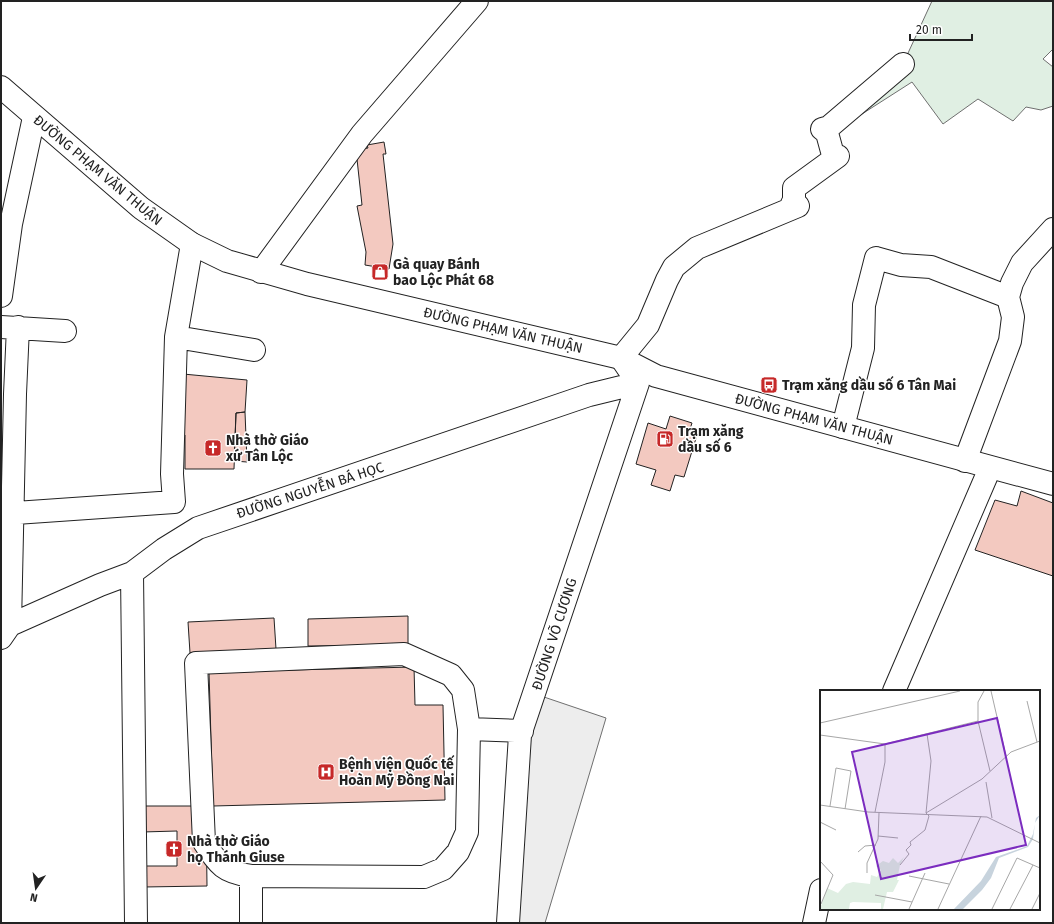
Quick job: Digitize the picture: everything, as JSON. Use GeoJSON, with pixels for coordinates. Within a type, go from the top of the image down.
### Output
{"type":"FeatureCollection","features":[{"type":"Feature","properties":{"kind":"street"},"geometry":{"type":"LineString","coordinates":[[261,272],[362,134],[477,1]]}},
{"type":"Feature","properties":{"kind":"street"},"geometry":{"type":"LineString","coordinates":[[638,383],[621,358],[648,325],[674,267],[697,248],[798,206],[792,204],[794,200],[794,188],[838,156],[833,155],[827,132],[822,129],[829,127],[903,64]]}},
{"type":"Feature","properties":{"kind":"street","name":"ĐƯỜNG PHẠM VĂN THUẬN"},"geometry":{"type":"LineString","coordinates":[[1,86],[34,117],[141,208],[192,244],[227,261],[261,272],[621,358],[656,376],[1053,484]]}},
{"type":"Feature","properties":{"kind":"street"},"geometry":{"type":"LineString","coordinates":[[1,296],[11,224],[34,117]]}},
{"type":"Feature","properties":{"kind":"street"},"geometry":{"type":"LineString","coordinates":[[965,461],[1010,341],[1013,317],[1008,297],[1012,282],[1022,263],[1048,239]]}},
{"type":"Feature","properties":{"kind":"street"},"geometry":{"type":"LineString","coordinates":[[183,537],[176,506],[172,474],[176,337],[192,244]]}},
{"type":"Feature","properties":{"kind":"street"},"geometry":{"type":"LineString","coordinates":[[843,427],[864,348],[864,305],[876,258],[901,265],[930,267],[1008,297]]}},
{"type":"Feature","properties":{"kind":"street"},"geometry":{"type":"LineString","coordinates":[[6,632],[6,513],[10,327],[65,331]]}},
{"type":"Feature","properties":{"kind":"street"},"geometry":{"type":"LineString","coordinates":[[176,337],[254,350]]}},
{"type":"Feature","properties":{"kind":"street","name":"ĐƯỜNG NGUYỄN BÁ HỌC"},"geometry":{"type":"LineString","coordinates":[[6,632],[93,588],[132,573],[198,528],[589,395],[638,383]]}},
{"type":"Feature","properties":{"kind":"street","name":"ĐƯỜNG VÕ CƯƠNG"},"geometry":{"type":"LineString","coordinates":[[508,923],[522,731],[638,383]]}},
{"type":"Feature","properties":{"kind":"street"},"geometry":{"type":"LineString","coordinates":[[894,690],[990,468]]}},
{"type":"Feature","properties":{"kind":"street"},"geometry":{"type":"LineString","coordinates":[[6,513],[176,506]]}},
{"type":"Feature","properties":{"kind":"street"},"geometry":{"type":"LineString","coordinates":[[132,573],[136,923]]}},
{"type":"Feature","properties":{"kind":"street"},"geometry":{"type":"LineString","coordinates":[[404,654],[451,675],[463,690],[469,730],[467,832],[458,852],[443,869],[424,877],[251,876],[232,873],[218,863],[204,842],[196,663],[404,654]]}},
{"type":"Feature","properties":{"kind":"street"},"geometry":{"type":"LineString","coordinates":[[469,730],[522,731]]}},
{"type":"Feature","properties":{"kind":"street"},"geometry":{"type":"LineString","coordinates":[[250,923],[251,876]]}},
{"type":"Feature","properties":{"kind":"street"},"geometry":{"type":"LineString","coordinates":[[814,923],[820,895]]}},
{"type":"Feature","properties":{"kind":"green space"},"geometry":{"type":"Polygon","coordinates":[[[932,1],[1053,1],[1053,49],[1043,59],[1053,67],[1053,106],[1041,110],[1026,107],[1013,121],[978,99],[943,124],[912,82],[862,114],[855,108],[903,64],[932,1]]]}},
{"type":"Feature","properties":{"kind":"shaded area"},"geometry":{"type":"Polygon","coordinates":[[[541,696],[606,718],[545,923],[516,923],[527,735],[541,696]]]}},
{"type":"Feature","properties":{"kind":"building"},"geometry":{"type":"Polygon","coordinates":[[[384,142],[386,154],[383,154],[393,244],[389,269],[365,265],[366,252],[357,206],[362,205],[356,150],[368,148],[367,145],[384,142]]]}},
{"type":"Feature","properties":{"kind":"building"},"geometry":{"type":"Polygon","coordinates":[[[183,374],[247,380],[245,412],[236,413],[234,469],[185,469],[185,435],[180,435],[183,374]]]}},
{"type":"Feature","properties":{"kind":"building"},"geometry":{"type":"Polygon","coordinates":[[[245,412],[247,462],[234,461],[236,413],[245,412]]]}},
{"type":"Feature","properties":{"kind":"building"},"geometry":{"type":"Polygon","coordinates":[[[670,416],[692,423],[689,432],[697,435],[684,477],[675,475],[670,491],[651,485],[656,470],[636,464],[648,423],[666,429],[670,416]]]}},
{"type":"Feature","properties":{"kind":"building"},"geometry":{"type":"Polygon","coordinates":[[[1021,491],[1053,503],[1053,576],[975,550],[995,500],[1017,506],[1021,491]]]}},
{"type":"Feature","properties":{"kind":"building"},"geometry":{"type":"Polygon","coordinates":[[[408,616],[408,645],[308,646],[308,619],[408,616]]]}},
{"type":"Feature","properties":{"kind":"building"},"geometry":{"type":"Polygon","coordinates":[[[274,618],[276,649],[190,653],[188,622],[274,618]]]}},
{"type":"Feature","properties":{"kind":"building"},"geometry":{"type":"Polygon","coordinates":[[[414,667],[415,705],[443,705],[445,800],[213,806],[209,672],[414,667]]]}},
{"type":"Feature","properties":{"kind":"building"},"geometry":{"type":"Polygon","coordinates":[[[141,806],[206,806],[207,886],[143,887],[142,866],[177,866],[177,831],[142,832],[141,806]]]}},
{"type":"Feature","properties":{"kind":"place","name":"Gà quay Bánh bao Lộc Phát 68"},"geometry":{"type":"Point","coordinates":[380,272]}},
{"type":"Feature","properties":{"kind":"place","name":"Trạm xăng dầu số 6 Tân Mai"},"geometry":{"type":"Point","coordinates":[769,385]}},
{"type":"Feature","properties":{"kind":"place","name":"Trạm xăng dầu số 6"},"geometry":{"type":"Point","coordinates":[665,439]}},
{"type":"Feature","properties":{"kind":"place","name":"Nhà thờ Giáo xứ Tân Lộc"},"geometry":{"type":"Point","coordinates":[213,448]}},
{"type":"Feature","properties":{"kind":"place","name":"Bệnh viện Quốc tế Hoàn Mỹ Đồng Nai"},"geometry":{"type":"Point","coordinates":[326,772]}},
{"type":"Feature","properties":{"kind":"place","name":"Nhà thờ Giáo họ Thánh Giuse"},"geometry":{"type":"Point","coordinates":[174,849]}}]}
